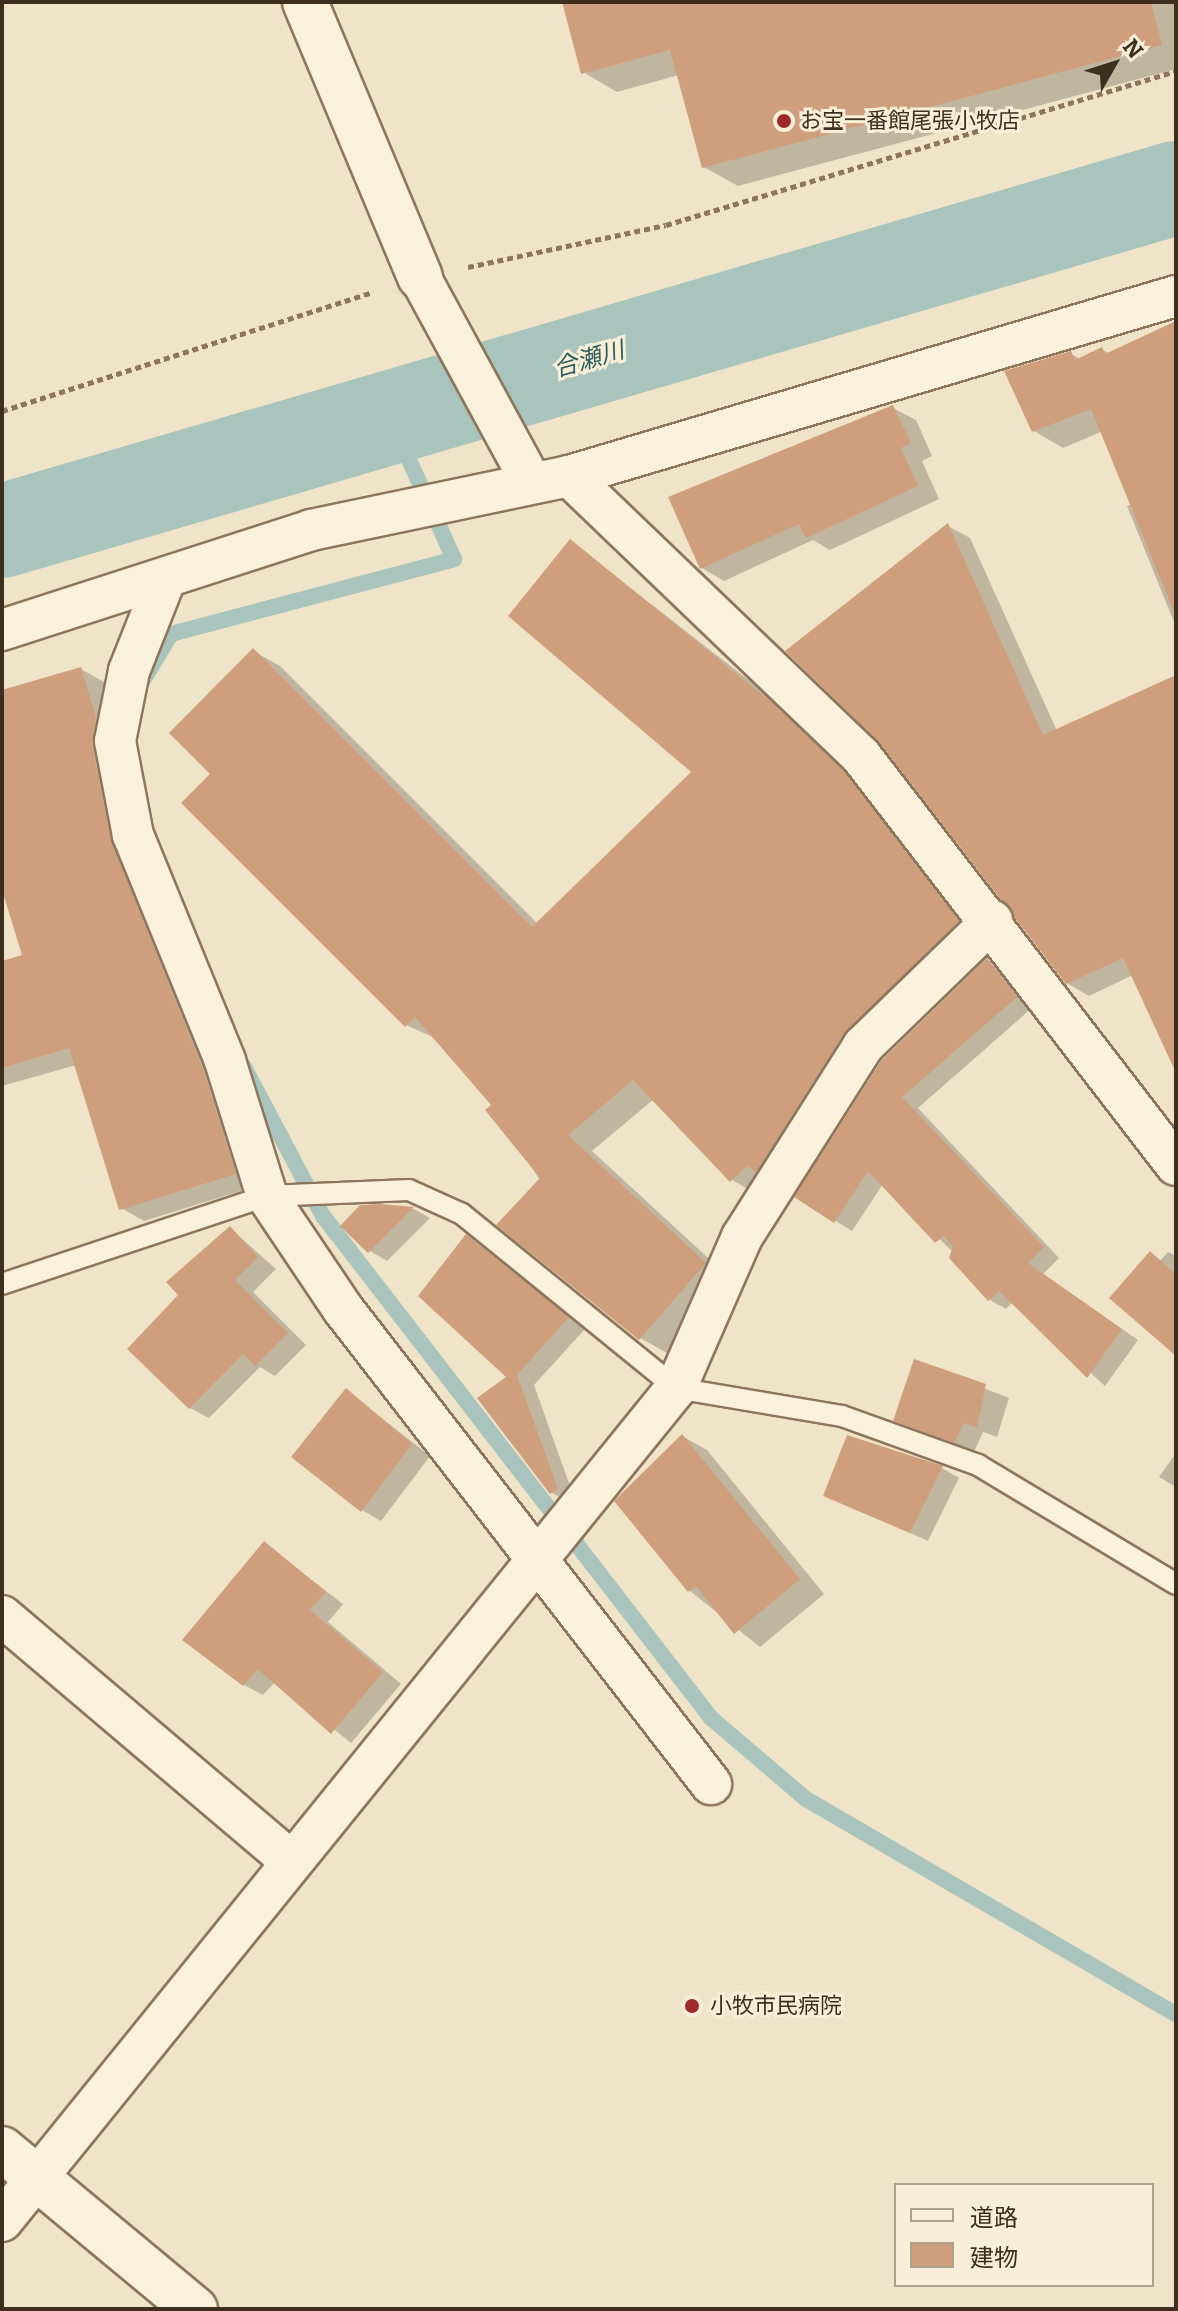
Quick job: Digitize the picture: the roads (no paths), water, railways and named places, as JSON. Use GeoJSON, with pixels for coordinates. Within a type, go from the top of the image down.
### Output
{"type":"FeatureCollection","features":[{"type":"Feature","properties":{"kind":"street"},"geometry":{"type":"LineString","coordinates":[[305,2],[420,277],[542,476],[861,756],[992,921],[1176,1165]]}},
{"type":"Feature","properties":{"kind":"street"},"geometry":{"type":"LineString","coordinates":[[2,630],[165,580],[311,530],[542,476],[1176,296]]}},
{"type":"Feature","properties":{"kind":"street"},"geometry":{"type":"LineString","coordinates":[[165,580],[129,671],[115,741],[133,835],[225,1061],[267,1196],[343,1309],[711,1784]]}},
{"type":"Feature","properties":{"kind":"street"},"geometry":{"type":"LineString","coordinates":[[2,2221],[40,2179],[291,1861],[676,1388],[742,1237],[863,1046],[992,921]]}},
{"type":"Feature","properties":{"kind":"street"},"geometry":{"type":"LineString","coordinates":[[2,1616],[291,1861]]}},
{"type":"Feature","properties":{"kind":"street"},"geometry":{"type":"LineString","coordinates":[[2,2149],[195,2309]]}},
{"type":"Feature","properties":{"kind":"lane"},"geometry":{"type":"LineString","coordinates":[[2,1284],[267,1196],[409,1190],[462,1214],[676,1388],[842,1416],[978,1465],[1176,1584]]}},
{"type":"Feature","properties":{"kind":"waterway","name":"合瀬川"},"geometry":{"type":"LineString","coordinates":[[2,531],[1176,188]]}},
{"type":"Feature","properties":{"kind":"waterway"},"geometry":{"type":"LineString","coordinates":[[142,682],[171,634],[454,559],[389,416]]}},
{"type":"Feature","properties":{"kind":"waterway"},"geometry":{"type":"LineString","coordinates":[[243,1065],[323,1216],[711,1718],[806,1799],[1176,2014]]}},
{"type":"Feature","properties":{"kind":"place","name":"お宝一番館尾張小牧店"},"geometry":{"type":"Point","coordinates":[784,121]}},
{"type":"Feature","properties":{"kind":"place","name":"小牧市民病院"},"geometry":{"type":"Point","coordinates":[692,2006]}}]}
